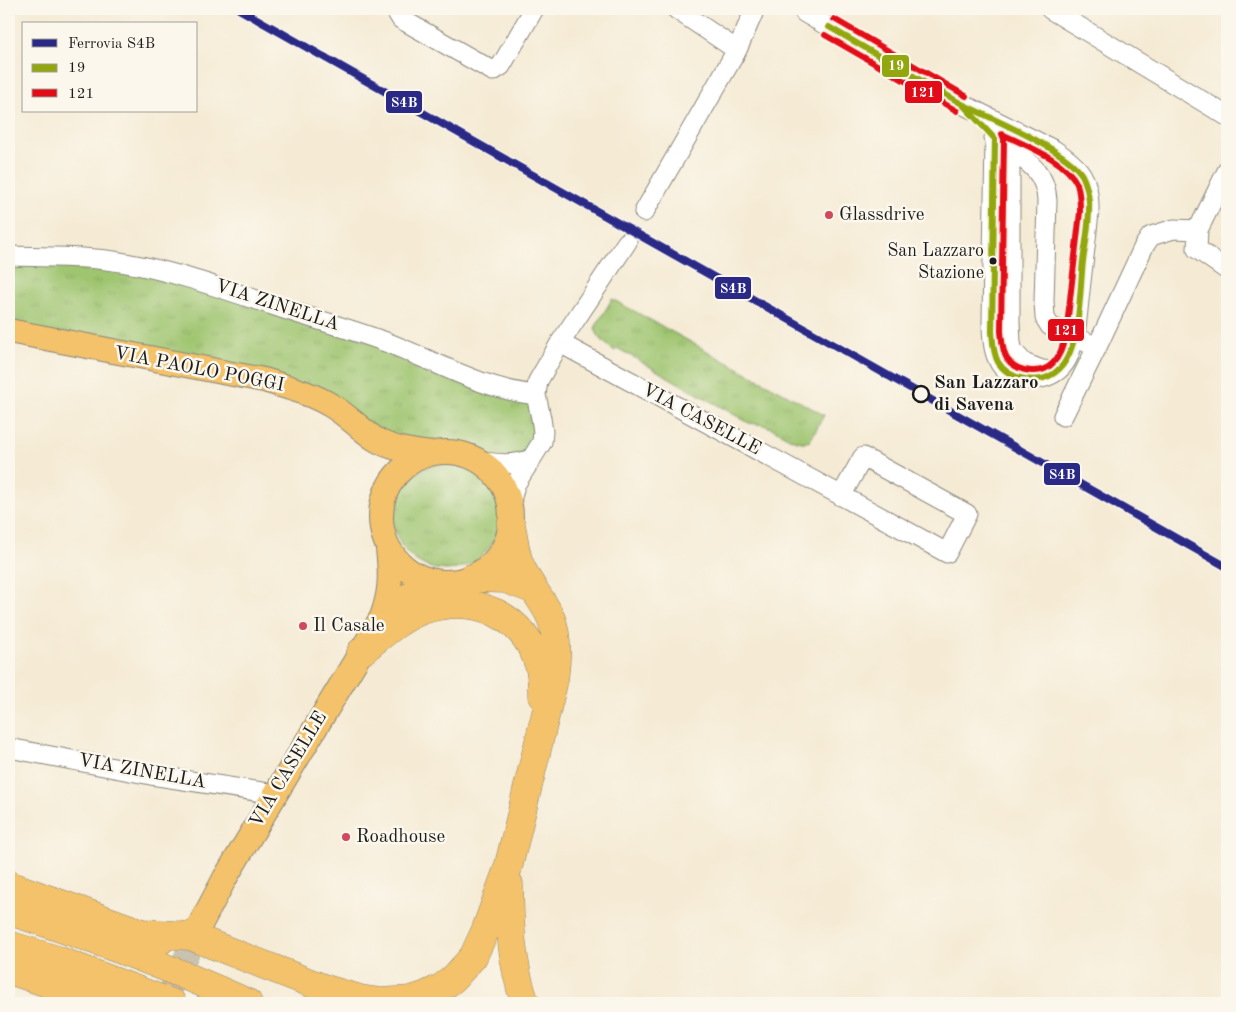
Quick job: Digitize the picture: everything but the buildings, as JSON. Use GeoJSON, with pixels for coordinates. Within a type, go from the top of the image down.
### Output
{"type":"FeatureCollection","features":[{"type":"Feature","properties":{"kind":"highway"},"geometry":{"type":"LineString","coordinates":[[143,934],[190,936],[326,989],[360,999],[381,1002],[411,1000],[426,996],[441,988],[458,974],[472,957],[486,929],[508,868],[554,680],[557,654],[555,634],[549,613],[532,589],[519,562],[511,515]]}},
{"type":"Feature","properties":{"kind":"highway"},"geometry":{"type":"LineString","coordinates":[[471,578],[505,579],[532,589]]}},
{"type":"Feature","properties":{"kind":"highway"},"geometry":{"type":"LineString","coordinates":[[361,652],[392,627],[422,610],[447,605],[472,605],[496,612],[511,621],[519,629],[535,654],[541,672],[541,732]]}},
{"type":"Feature","properties":{"kind":"highway"},"geometry":{"type":"LineString","coordinates":[[508,868],[510,930],[516,976],[525,1003]]}},
{"type":"Feature","properties":{"kind":"highway"},"geometry":{"type":"LineString","coordinates":[[9,885],[143,934],[272,985],[312,1003]]}},
{"type":"Feature","properties":{"kind":"highway"},"geometry":{"type":"LineString","coordinates":[[9,911],[198,980],[248,1003]]}},
{"type":"Feature","properties":{"kind":"highway"},"geometry":{"type":"LineString","coordinates":[[9,944],[58,960],[172,1003]]}},
{"type":"Feature","properties":{"kind":"highway"},"geometry":{"type":"LineString","coordinates":[[9,970],[105,1003]]}},
{"type":"Feature","properties":{"kind":"main road","name":"VIA PAOLO POGGI"},"geometry":{"type":"LineString","coordinates":[[9,331],[287,386],[332,406],[375,439]]}},
{"type":"Feature","properties":{"kind":"main road","name":"VIA CASELLE"},"geometry":{"type":"LineString","coordinates":[[375,439],[401,450],[430,454]]}},
{"type":"Feature","properties":{"kind":"main road","name":"VIA CASELLE"},"geometry":{"type":"LineString","coordinates":[[375,439],[383,464],[384,496],[380,515],[382,534],[388,548],[399,564],[416,576],[438,582],[451,582],[471,578],[491,565],[506,545],[511,515],[500,480],[491,469],[463,454],[442,452],[430,454],[411,462],[394,477],[384,496]]}},
{"type":"Feature","properties":{"kind":"main road","name":"VIA CASELLE"},"geometry":{"type":"LineString","coordinates":[[200,925],[225,878],[382,617],[389,599],[391,575],[388,548]]}},
{"type":"Feature","properties":{"kind":"main road","name":"VIA CASELLE"},"geometry":{"type":"LineString","coordinates":[[382,617],[397,602],[413,591],[438,582]]}},
{"type":"Feature","properties":{"kind":"street"},"geometry":{"type":"LineString","coordinates":[[395,9],[401,19],[493,71],[501,66],[534,9]]}},
{"type":"Feature","properties":{"kind":"street"},"geometry":{"type":"LineString","coordinates":[[676,9],[736,50]]}},
{"type":"Feature","properties":{"kind":"street"},"geometry":{"type":"LineString","coordinates":[[644,212],[736,50],[756,9]]}},
{"type":"Feature","properties":{"kind":"street"},"geometry":{"type":"LineString","coordinates":[[802,9],[805,13],[962,104],[1054,150],[1076,166],[1082,173],[1090,196],[1074,336],[1068,357],[1058,371],[1036,379],[1025,379],[1009,374],[999,363],[995,354],[992,321],[995,139]]}},
{"type":"Feature","properties":{"kind":"street"},"geometry":{"type":"LineString","coordinates":[[1050,9],[1227,116]]}},
{"type":"Feature","properties":{"kind":"street"},"geometry":{"type":"LineString","coordinates":[[962,104],[995,139],[1037,171],[1046,184],[1048,201],[1045,318],[1050,326],[1097,347]]}},
{"type":"Feature","properties":{"kind":"street"},"geometry":{"type":"LineString","coordinates":[[1227,171],[1198,230],[1197,249],[1227,270]]}},
{"type":"Feature","properties":{"kind":"street"},"geometry":{"type":"LineString","coordinates":[[1063,416],[1144,246],[1151,236],[1174,229],[1198,230]]}},
{"type":"Feature","properties":{"kind":"street","name":"VIA CASELLE"},"geometry":{"type":"LineString","coordinates":[[511,515],[516,484],[542,442],[543,432],[536,395],[538,381],[560,343],[627,242]]}},
{"type":"Feature","properties":{"kind":"street","name":"VIA ZINELLA"},"geometry":{"type":"LineString","coordinates":[[9,256],[69,257],[125,263],[192,279],[383,341],[495,388],[536,395]]}},
{"type":"Feature","properties":{"kind":"street","name":"VIA CASELLE"},"geometry":{"type":"LineString","coordinates":[[560,343],[841,496],[947,553],[967,514],[863,457],[841,496]]}},
{"type":"Feature","properties":{"kind":"street","name":"VIA CASELLE"},"geometry":{"type":"LineString","coordinates":[[479,461],[509,465],[531,459]]}},
{"type":"Feature","properties":{"kind":"street","name":"VIA ZINELLA"},"geometry":{"type":"LineString","coordinates":[[9,748],[152,775],[275,794]]}},
{"type":"Feature","properties":{"kind":"green space"},"geometry":{"type":"Polygon","coordinates":[[[9,256],[125,263],[536,395],[537,452],[479,461],[463,454],[443,452],[430,454],[332,406],[9,331],[9,256]]]}},
{"type":"Feature","properties":{"kind":"green space"},"geometry":{"type":"Polygon","coordinates":[[[612,299],[824,415],[810,441],[800,442],[767,426],[749,423],[617,348],[615,351],[601,339],[595,328],[612,299]]]}},
{"type":"Feature","properties":{"kind":"green space"},"geometry":{"type":"Polygon","coordinates":[[[446,464],[466,468],[483,480],[495,497],[499,517],[495,537],[483,554],[466,566],[446,570],[426,566],[409,554],[397,537],[393,517],[397,497],[409,480],[426,468],[446,464]]]}},
{"type":"Feature","properties":{"kind":"tunnel"},"geometry":{"type":"LineString","coordinates":[[165,1003],[200,925]]}},
{"type":"Feature","properties":{"kind":"rail line","name":"S4B"},"geometry":{"type":"LineString","coordinates":[[239,9],[1227,567]]}},
{"type":"Feature","properties":{"kind":"transit line","name":"121"},"geometry":{"type":"LineString","coordinates":[[834,19],[966,96]]}},
{"type":"Feature","properties":{"kind":"transit line","name":"19"},"geometry":{"type":"LineString","coordinates":[[829,27],[962,104]]}},
{"type":"Feature","properties":{"kind":"transit line","name":"19"},"geometry":{"type":"LineString","coordinates":[[829,27],[962,104]]}},
{"type":"Feature","properties":{"kind":"transit line","name":"121"},"geometry":{"type":"LineString","coordinates":[[825,35],[957,111]]}},
{"type":"Feature","properties":{"kind":"transit line","name":"19"},"geometry":{"type":"LineString","coordinates":[[962,104],[1027,135],[1061,155],[1082,175],[1086,184],[1089,216],[1075,337],[1062,366],[1051,375],[1043,378],[1035,380],[1026,379],[1010,374],[998,362],[995,355],[992,332],[995,139],[962,104]]}},
{"type":"Feature","properties":{"kind":"transit line","name":"121"},"geometry":{"type":"LineString","coordinates":[[1002,134],[1044,154],[1064,168],[1072,175],[1077,184],[1079,194],[1080,212],[1066,334],[1056,360],[1048,367],[1036,371],[1029,371],[1011,363],[1005,356],[1003,345],[1001,331],[1004,139],[1002,134]]}},
{"type":"Feature","properties":{"kind":"place","name":"Glassdrive"},"geometry":{"type":"Point","coordinates":[829,215]}},
{"type":"Feature","properties":{"kind":"place","name":"San Lazzaro Stazione"},"geometry":{"type":"Point","coordinates":[993,261]}},
{"type":"Feature","properties":{"kind":"place","name":"San Lazzaro di Savena"},"geometry":{"type":"Point","coordinates":[921,394]}},
{"type":"Feature","properties":{"kind":"place","name":"Il Casale"},"geometry":{"type":"Point","coordinates":[303,626]}},
{"type":"Feature","properties":{"kind":"place","name":"Roadhouse"},"geometry":{"type":"Point","coordinates":[346,837]}}]}
